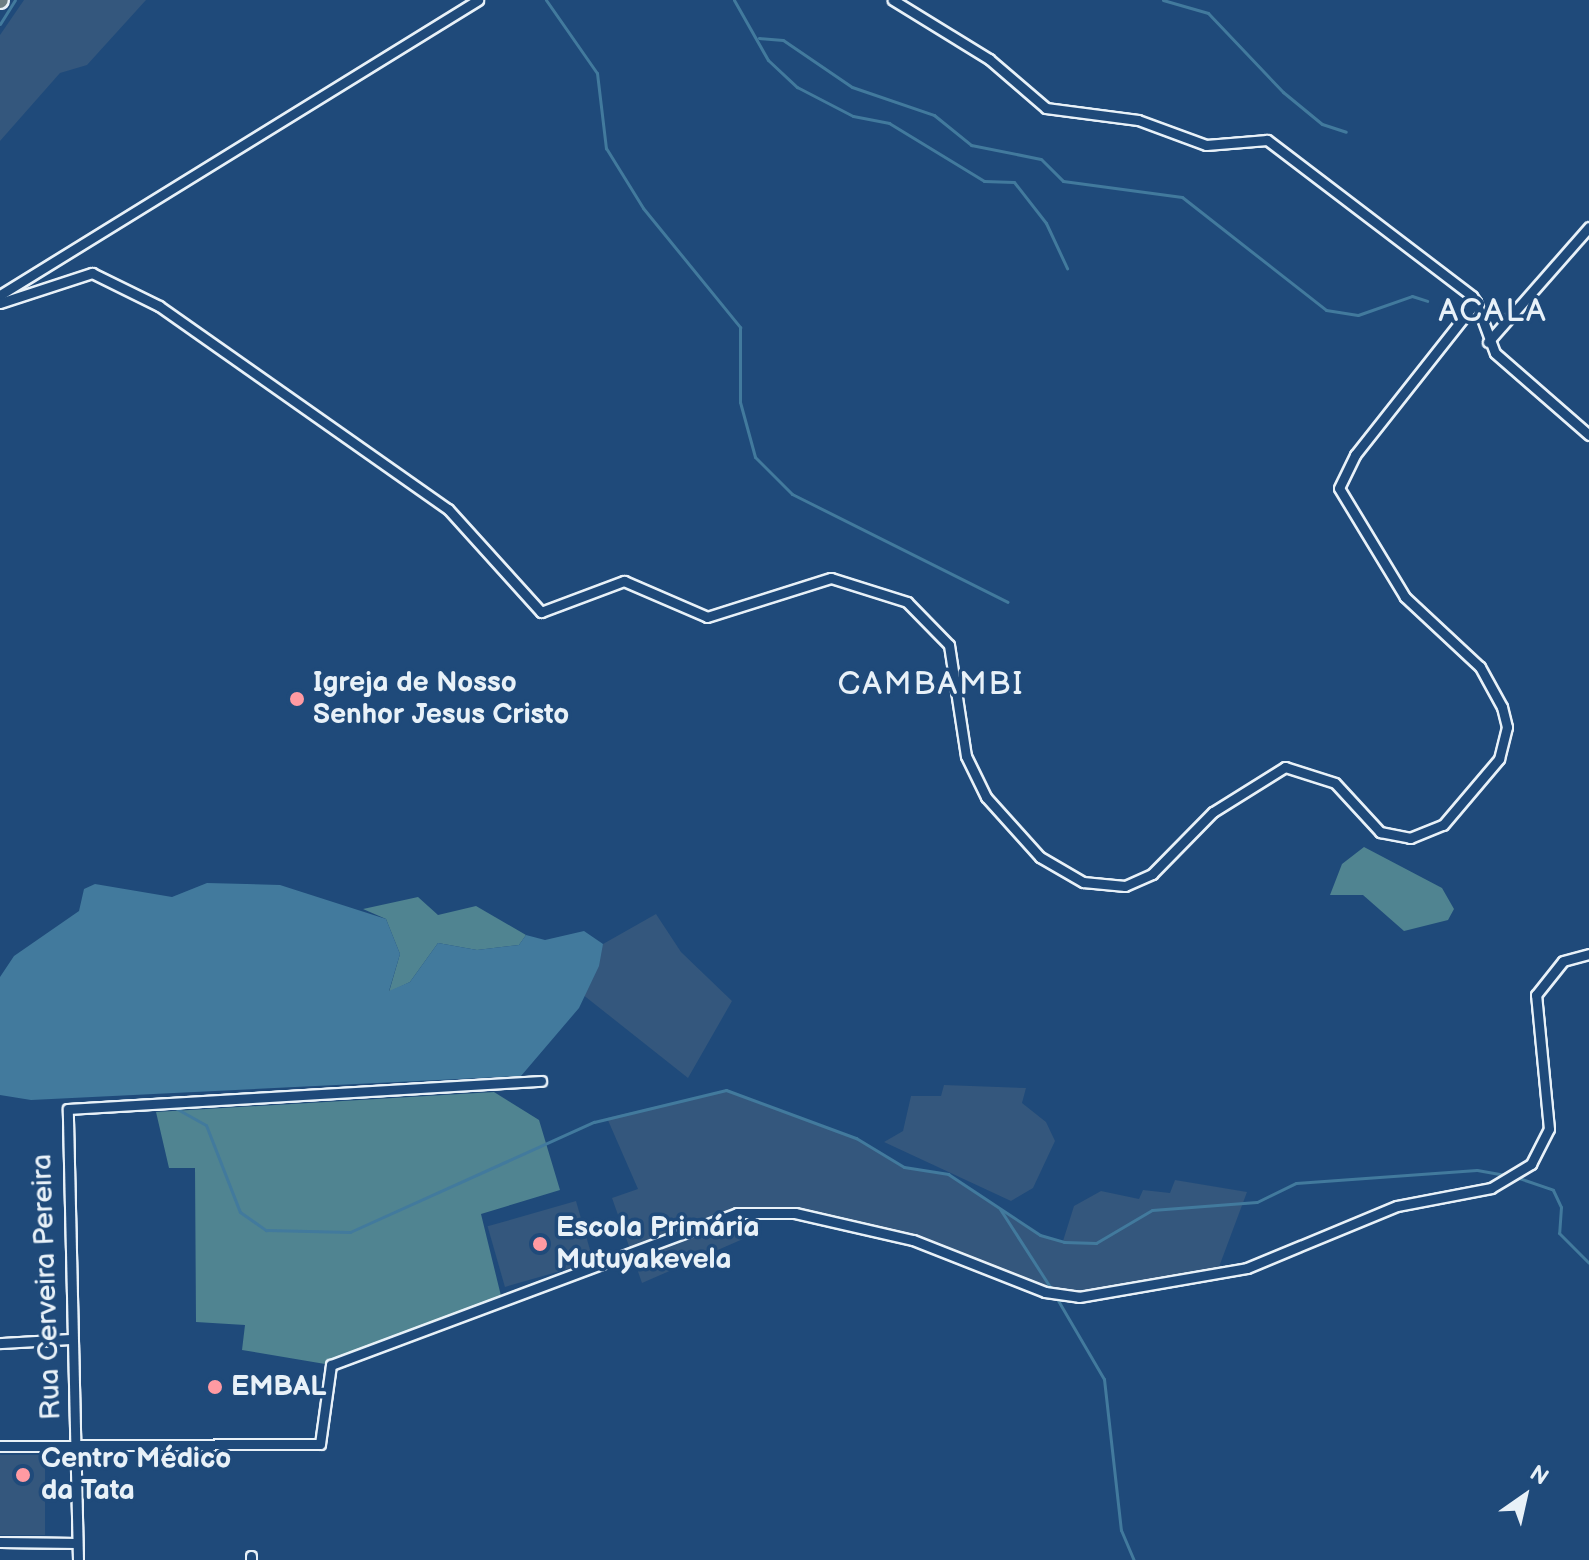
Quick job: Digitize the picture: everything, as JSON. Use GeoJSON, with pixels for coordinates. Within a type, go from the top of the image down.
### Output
{"type":"FeatureCollection","features":[{"type":"Feature","properties":{"kind":"street"},"geometry":{"type":"LineString","coordinates":[[0,295],[478,0]]}},
{"type":"Feature","properties":{"kind":"street"},"geometry":{"type":"LineString","coordinates":[[893,0],[989,59],[1046,108],[1138,120],[1206,145],[1267,140],[1476,302],[1488,342],[1589,435]]}},
{"type":"Feature","properties":{"kind":"street"},"geometry":{"type":"LineString","coordinates":[[1488,342],[1589,227]]}},
{"type":"Feature","properties":{"kind":"street"},"geometry":{"type":"LineString","coordinates":[[0,303],[92,273],[159,306],[448,509],[541,612],[624,581],[707,617],[831,578],[907,602],[949,645],[966,756],[986,797],[1060,872],[1125,886],[1152,874],[1235,795],[1285,767],[1335,783],[1380,832],[1410,838],[1443,825],[1499,759],[1507,727],[1494,686],[1405,597],[1339,488],[1355,455],[1476,302]]}},
{"type":"Feature","properties":{"kind":"street"},"geometry":{"type":"LineString","coordinates":[[0,1446],[323,1441],[324,1377],[331,1365],[737,1213],[795,1213],[913,1240],[1045,1292],[1079,1297],[1247,1268],[1397,1206],[1491,1188],[1531,1164],[1547,1139],[1536,995],[1563,961],[1589,954]]}},
{"type":"Feature","properties":{"kind":"street","name":"Rua Cerveira Pereira"},"geometry":{"type":"LineString","coordinates":[[78,1560],[70,1339],[68,1109],[541,1081]]}},
{"type":"Feature","properties":{"kind":"street"},"geometry":{"type":"LineString","coordinates":[[0,1343],[70,1339]]}},
{"type":"Feature","properties":{"kind":"street"},"geometry":{"type":"LineString","coordinates":[[0,1542],[77,1543]]}},
{"type":"Feature","properties":{"kind":"shaded area"},"geometry":{"type":"Polygon","coordinates":[[[24,0],[146,0],[87,65],[60,73],[0,141],[0,35],[24,0]]]}},
{"type":"Feature","properties":{"kind":"shaded area"},"geometry":{"type":"Polygon","coordinates":[[[207,883],[280,885],[386,919],[400,954],[389,991],[410,982],[438,943],[477,950],[519,945],[526,935],[545,940],[584,931],[603,944],[599,966],[579,1008],[521,1076],[31,1100],[0,1095],[0,977],[14,956],[79,911],[84,889],[95,884],[172,897],[207,883]]]}},
{"type":"Feature","properties":{"kind":"shaded area"},"geometry":{"type":"Polygon","coordinates":[[[656,914],[681,952],[732,1001],[688,1078],[582,994],[603,944],[656,914]]]}},
{"type":"Feature","properties":{"kind":"shaded area"},"geometry":{"type":"Polygon","coordinates":[[[944,1085],[1026,1088],[1022,1103],[1046,1122],[1055,1141],[1033,1188],[1011,1201],[884,1142],[903,1131],[911,1096],[941,1096],[944,1085]]]}},
{"type":"Feature","properties":{"kind":"shaded area"},"geometry":{"type":"Polygon","coordinates":[[[726,1090],[856,1138],[904,1167],[948,1174],[1040,1235],[1063,1241],[1074,1206],[1101,1191],[1139,1199],[1143,1190],[1170,1193],[1175,1180],[1247,1192],[1216,1275],[1173,1287],[1055,1295],[940,1248],[795,1213],[737,1213],[743,1239],[642,1283],[612,1198],[638,1189],[607,1118],[726,1090]]]}},
{"type":"Feature","properties":{"kind":"shaded area","name":"Escola Primária Mutuyakevela"},"geometry":{"type":"Polygon","coordinates":[[[576,1201],[593,1262],[505,1287],[488,1226],[576,1201]]]}},
{"type":"Feature","properties":{"kind":"shaded area"},"geometry":{"type":"Polygon","coordinates":[[[0,1455],[45,1455],[45,1535],[0,1535],[0,1455]]]}},
{"type":"Feature","properties":{"kind":"green space"},"geometry":{"type":"Polygon","coordinates":[[[1364,847],[1442,888],[1454,909],[1448,920],[1404,931],[1363,895],[1330,895],[1342,864],[1364,847]]]}},
{"type":"Feature","properties":{"kind":"green space"},"geometry":{"type":"Polygon","coordinates":[[[418,897],[438,915],[476,906],[526,935],[519,945],[477,950],[438,943],[410,982],[389,992],[400,954],[386,919],[363,909],[418,897]]]}},
{"type":"Feature","properties":{"kind":"green space"},"geometry":{"type":"Polygon","coordinates":[[[494,1092],[539,1120],[560,1190],[481,1214],[502,1300],[331,1365],[242,1350],[245,1325],[196,1322],[195,1168],[169,1168],[156,1112],[494,1092]]]}},
{"type":"Feature","properties":{"kind":"waterway"},"geometry":{"type":"LineString","coordinates":[[0,24],[15,0]]}},
{"type":"Feature","properties":{"kind":"waterway"},"geometry":{"type":"LineString","coordinates":[[546,0],[597,73],[606,148],[643,208],[740,327],[740,402],[755,457],[792,494],[1008,602]]}},
{"type":"Feature","properties":{"kind":"waterway"},"geometry":{"type":"LineString","coordinates":[[734,0],[768,60],[797,87],[853,116],[889,123],[984,181],[1014,182],[1046,223],[1067,268]]}},
{"type":"Feature","properties":{"kind":"waterway"},"geometry":{"type":"LineString","coordinates":[[1163,0],[1208,13],[1283,92],[1322,124],[1346,132]]}},
{"type":"Feature","properties":{"kind":"waterway"},"geometry":{"type":"LineString","coordinates":[[759,38],[783,40],[852,87],[934,115],[971,145],[1041,159],[1063,181],[1182,197],[1326,310],[1358,315],[1412,296],[1427,301]]}},
{"type":"Feature","properties":{"kind":"waterway"},"geometry":{"type":"LineString","coordinates":[[170,1105],[206,1125],[240,1212],[266,1230],[350,1232],[594,1122],[726,1090],[856,1138],[904,1167],[948,1174],[1040,1235],[1064,1242],[1096,1243],[1152,1210],[1257,1202],[1296,1183],[1477,1170],[1504,1175]]}},
{"type":"Feature","properties":{"kind":"waterway"},"geometry":{"type":"LineString","coordinates":[[1516,1177],[1553,1190],[1561,1207],[1559,1233],[1589,1263]]}},
{"type":"Feature","properties":{"kind":"waterway"},"geometry":{"type":"LineString","coordinates":[[1000,1209],[1052,1290]]}},
{"type":"Feature","properties":{"kind":"waterway"},"geometry":{"type":"LineString","coordinates":[[1056,1297],[1104,1379],[1121,1530],[1134,1560]]}},
{"type":"Feature","properties":{"kind":"place","name":"Igreja de Nosso Senhor Jesus Cristo"},"geometry":{"type":"Point","coordinates":[297,699]}},
{"type":"Feature","properties":{"kind":"place","name":"Escola Primária Mutuyakevela"},"geometry":{"type":"Point","coordinates":[540,1244]}},
{"type":"Feature","properties":{"kind":"place","name":"EMBAL"},"geometry":{"type":"Point","coordinates":[215,1387]}},
{"type":"Feature","properties":{"kind":"place","name":"Centro Médico da Tata"},"geometry":{"type":"Point","coordinates":[23,1475]}},
{"type":"Feature","properties":{"kind":"district","name":"ACALA"},"geometry":{"type":"Point","coordinates":[1493,312]}},
{"type":"Feature","properties":{"kind":"district","name":"CAMBAMBI"},"geometry":{"type":"Point","coordinates":[931,685]}}]}
